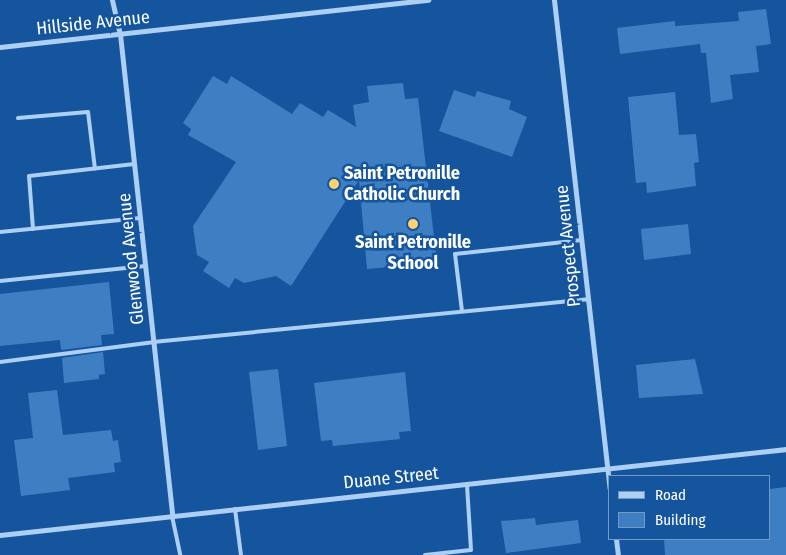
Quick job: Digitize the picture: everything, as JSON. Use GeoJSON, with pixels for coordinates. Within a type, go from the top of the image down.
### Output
{"type":"FeatureCollection","features":[{"type":"Feature","properties":{"kind":"street","name":"Glenwood Avenue"},"geometry":{"type":"LineString","coordinates":[[112,0],[120,34],[172,516]]}},
{"type":"Feature","properties":{"kind":"street","name":"Hillside Avenue"},"geometry":{"type":"LineString","coordinates":[[0,47],[428,0]]}},
{"type":"Feature","properties":{"kind":"street","name":"Prospect Avenue"},"geometry":{"type":"LineString","coordinates":[[554,0],[608,476]]}},
{"type":"Feature","properties":{"kind":"street","name":"Duane Street"},"geometry":{"type":"LineString","coordinates":[[0,535],[786,450]]}},
{"type":"Feature","properties":{"kind":"street"},"geometry":{"type":"LineString","coordinates":[[616,540],[618,555]]}},
{"type":"Feature","properties":{"kind":"lane"},"geometry":{"type":"LineString","coordinates":[[18,118],[88,112],[95,169]]}},
{"type":"Feature","properties":{"kind":"lane"},"geometry":{"type":"LineString","coordinates":[[34,229],[29,176],[134,164]]}},
{"type":"Feature","properties":{"kind":"lane"},"geometry":{"type":"LineString","coordinates":[[0,232],[140,218]]}},
{"type":"Feature","properties":{"kind":"lane"},"geometry":{"type":"LineString","coordinates":[[462,311],[455,254],[581,240]]}},
{"type":"Feature","properties":{"kind":"lane"},"geometry":{"type":"LineString","coordinates":[[0,281],[145,266]]}},
{"type":"Feature","properties":{"kind":"lane"},"geometry":{"type":"LineString","coordinates":[[0,362],[154,342],[588,299]]}},
{"type":"Feature","properties":{"kind":"lane"},"geometry":{"type":"LineString","coordinates":[[425,555],[471,550],[467,484]]}},
{"type":"Feature","properties":{"kind":"lane"},"geometry":{"type":"LineString","coordinates":[[235,509],[241,555]]}},
{"type":"Feature","properties":{"kind":"lane"},"geometry":{"type":"LineString","coordinates":[[172,516],[180,555]]}},
{"type":"Feature","properties":{"kind":"building"},"geometry":{"type":"Polygon","coordinates":[[[766,9],[771,44],[756,46],[759,72],[730,75],[733,99],[711,103],[706,53],[701,53],[700,44],[620,54],[617,28],[675,21],[675,26],[739,21],[738,12],[766,9]]]}},
{"type":"Feature","properties":{"kind":"building","name":"Saint Petronille Catholic Church"},"geometry":{"type":"Polygon","coordinates":[[[213,76],[227,84],[231,76],[292,114],[300,103],[323,117],[328,110],[356,127],[353,105],[369,102],[367,86],[403,83],[405,99],[418,98],[437,263],[367,269],[359,180],[291,286],[276,276],[244,283],[235,278],[229,288],[203,271],[209,262],[197,255],[193,226],[236,162],[188,135],[191,129],[183,123],[213,76]]]}},
{"type":"Feature","properties":{"kind":"building"},"geometry":{"type":"Polygon","coordinates":[[[454,90],[475,97],[477,91],[511,101],[509,109],[527,117],[512,157],[439,131],[454,90]]]}},
{"type":"Feature","properties":{"kind":"building"},"geometry":{"type":"Polygon","coordinates":[[[675,92],[679,135],[696,134],[699,162],[694,163],[696,186],[647,193],[646,182],[636,183],[628,97],[675,92]]]}},
{"type":"Feature","properties":{"kind":"building"},"geometry":{"type":"Polygon","coordinates":[[[688,224],[691,254],[644,260],[641,229],[688,224]]]}},
{"type":"Feature","properties":{"kind":"building"},"geometry":{"type":"Polygon","coordinates":[[[109,282],[114,334],[101,335],[102,345],[61,350],[60,340],[0,346],[0,294],[109,282]]]}},
{"type":"Feature","properties":{"kind":"building"},"geometry":{"type":"Polygon","coordinates":[[[103,352],[105,374],[99,375],[99,379],[64,383],[62,358],[103,352]]]}},
{"type":"Feature","properties":{"kind":"building"},"geometry":{"type":"Polygon","coordinates":[[[695,359],[703,394],[639,398],[636,365],[695,359]]]}},
{"type":"Feature","properties":{"kind":"building"},"geometry":{"type":"Polygon","coordinates":[[[278,369],[287,446],[258,450],[249,372],[278,369]]]}},
{"type":"Feature","properties":{"kind":"building"},"geometry":{"type":"Polygon","coordinates":[[[405,372],[411,431],[399,432],[400,439],[333,446],[332,440],[321,441],[314,383],[405,372]]]}},
{"type":"Feature","properties":{"kind":"building"},"geometry":{"type":"Polygon","coordinates":[[[57,390],[63,435],[111,430],[113,441],[118,440],[121,462],[114,463],[115,472],[68,478],[70,490],[21,496],[14,440],[33,438],[28,393],[57,390]]]}},
{"type":"Feature","properties":{"kind":"building"},"geometry":{"type":"Polygon","coordinates":[[[786,487],[786,555],[665,555],[664,540],[771,540],[771,489],[786,487]]]}},
{"type":"Feature","properties":{"kind":"building"},"geometry":{"type":"Polygon","coordinates":[[[535,518],[536,525],[578,520],[581,543],[506,553],[501,521],[535,518]]]}},
{"type":"Feature","properties":{"kind":"place","name":"Saint Petronille Catholic Church"},"geometry":{"type":"Point","coordinates":[334,184]}},
{"type":"Feature","properties":{"kind":"place","name":"Saint Petronille School"},"geometry":{"type":"Point","coordinates":[413,224]}}]}
